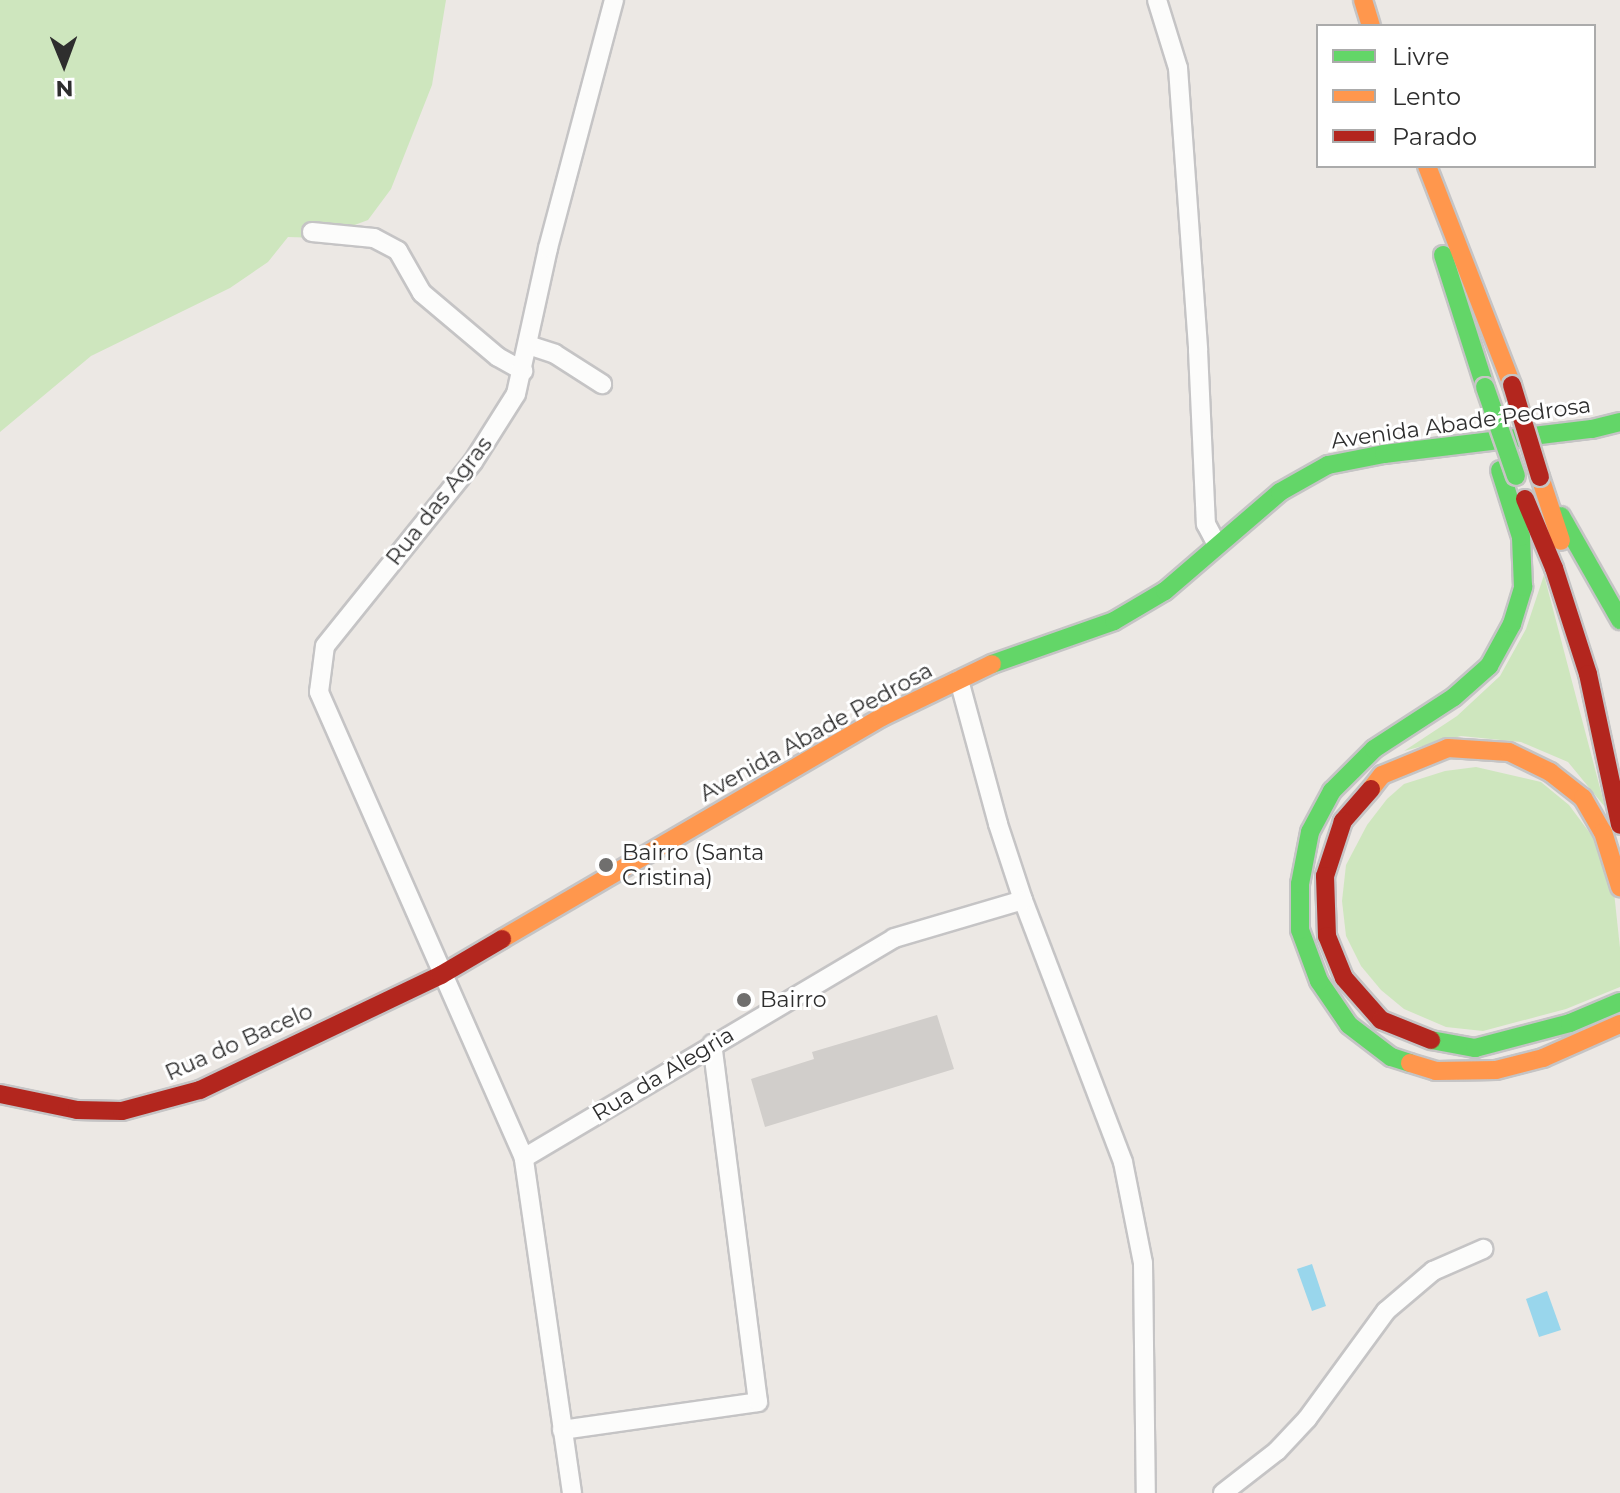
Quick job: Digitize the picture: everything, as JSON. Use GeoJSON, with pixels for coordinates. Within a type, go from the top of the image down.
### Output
{"type":"FeatureCollection","features":[{"type":"Feature","properties":{"kind":"main road"},"geometry":{"type":"LineString","coordinates":[[1416,168],[1485,387],[1508,473],[1521,537],[1523,587],[1512,624],[1489,666],[1454,697],[1374,749],[1332,791],[1310,832],[1300,884],[1300,930],[1319,981],[1349,1025],[1391,1057],[1436,1071],[1496,1070],[1543,1058],[1620,1024]]}},
{"type":"Feature","properties":{"kind":"main road"},"geometry":{"type":"LineString","coordinates":[[1428,168],[1512,385],[1604,665],[1620,738]]}},
{"type":"Feature","properties":{"kind":"main road","name":"Avenida Abade Pedrosa"},"geometry":{"type":"LineString","coordinates":[[441,975],[882,717],[1007,657],[1114,621],[1165,591],[1280,492],[1328,465],[1384,454],[1592,429],[1620,422]]}},
{"type":"Feature","properties":{"kind":"main road"},"geometry":{"type":"LineString","coordinates":[[1508,473],[1554,568],[1588,674],[1620,825]]}},
{"type":"Feature","properties":{"kind":"main road"},"geometry":{"type":"LineString","coordinates":[[1540,477],[1620,620]]}},
{"type":"Feature","properties":{"kind":"main road"},"geometry":{"type":"LineString","coordinates":[[1620,887],[1603,832],[1583,798],[1550,772],[1509,752],[1448,748],[1382,775],[1343,821],[1325,876],[1327,936],[1344,978],[1381,1020],[1416,1035],[1475,1048],[1570,1023],[1620,1002]]}},
{"type":"Feature","properties":{"kind":"main road","name":"Rua do Bacelo"},"geometry":{"type":"LineString","coordinates":[[0,1094],[77,1110],[122,1111],[158,1103],[200,1090],[441,975]]}},
{"type":"Feature","properties":{"kind":"street","name":"Rua das Agras"},"geometry":{"type":"LineString","coordinates":[[572,1493],[524,1158],[319,692],[325,646],[473,462],[516,394],[548,248],[614,0]]}},
{"type":"Feature","properties":{"kind":"street"},"geometry":{"type":"LineString","coordinates":[[1157,0],[1178,68],[1198,350],[1206,524],[1217,545]]}},
{"type":"Feature","properties":{"kind":"street"},"geometry":{"type":"LineString","coordinates":[[312,232],[374,238],[398,251],[422,293],[498,357],[523,371]]}},
{"type":"Feature","properties":{"kind":"street"},"geometry":{"type":"LineString","coordinates":[[528,345],[555,354],[602,384]]}},
{"type":"Feature","properties":{"kind":"street"},"geometry":{"type":"LineString","coordinates":[[959,680],[998,824],[1023,900],[1126,1176],[1143,1263],[1146,1493]]}},
{"type":"Feature","properties":{"kind":"street","name":"Rua da Alegria"},"geometry":{"type":"LineString","coordinates":[[524,1158],[894,938],[1023,900]]}},
{"type":"Feature","properties":{"kind":"street"},"geometry":{"type":"LineString","coordinates":[[562,1430],[758,1402],[712,1044]]}},
{"type":"Feature","properties":{"kind":"street"},"geometry":{"type":"LineString","coordinates":[[1223,1493],[1277,1451],[1307,1419],[1386,1311],[1433,1271],[1483,1249]]}},
{"type":"Feature","properties":{"kind":"green space"},"geometry":{"type":"Polygon","coordinates":[[[0,0],[446,0],[432,85],[391,189],[368,220],[320,238],[288,237],[268,262],[230,288],[91,356],[0,432],[0,0]]]}},
{"type":"Feature","properties":{"kind":"green space"},"geometry":{"type":"Polygon","coordinates":[[[1544,575],[1605,807],[1568,762],[1521,742],[1461,736],[1404,751],[1457,716],[1500,676],[1526,629],[1544,575]]]}},
{"type":"Feature","properties":{"kind":"green space"},"geometry":{"type":"Polygon","coordinates":[[[1476,767],[1541,782],[1569,805],[1601,848],[1614,892],[1620,948],[1620,987],[1566,1009],[1483,1031],[1446,1027],[1404,1009],[1381,990],[1361,966],[1346,936],[1342,901],[1346,865],[1367,825],[1387,799],[1404,784],[1445,771],[1476,767]]]}},
{"type":"Feature","properties":{"kind":"water"},"geometry":{"type":"Polygon","coordinates":[[[1312,1264],[1326,1306],[1312,1311],[1297,1269],[1312,1264]]]}},
{"type":"Feature","properties":{"kind":"water"},"geometry":{"type":"Polygon","coordinates":[[[1547,1291],[1561,1330],[1539,1337],[1526,1299],[1547,1291]]]}},
{"type":"Feature","properties":{"kind":"building"},"geometry":{"type":"Polygon","coordinates":[[[937,1015],[954,1069],[765,1127],[751,1079],[814,1059],[812,1052],[937,1015]]]}},
{"type":"Feature","properties":{"kind":"traffic: fast"},"geometry":{"type":"LineString","coordinates":[[1443,255],[1485,387]]}},
{"type":"Feature","properties":{"kind":"traffic: fast"},"geometry":{"type":"LineString","coordinates":[[1485,387],[1516,476]]}},
{"type":"Feature","properties":{"kind":"traffic: fast"},"geometry":{"type":"LineString","coordinates":[[992,664],[1114,621],[1165,591],[1280,492],[1328,465],[1384,454],[1592,429],[1620,422]]}},
{"type":"Feature","properties":{"kind":"traffic: fast"},"geometry":{"type":"LineString","coordinates":[[1410,1063],[1391,1057],[1349,1025],[1319,981],[1300,930],[1300,884],[1310,832],[1332,791],[1374,749],[1454,697],[1489,666],[1512,624],[1523,587],[1521,537],[1500,470]]}},
{"type":"Feature","properties":{"kind":"traffic: fast"},"geometry":{"type":"LineString","coordinates":[[1561,516],[1620,620]]}},
{"type":"Feature","properties":{"kind":"traffic: fast"},"geometry":{"type":"LineString","coordinates":[[1431,1040],[1475,1048],[1570,1023],[1620,1002]]}},
{"type":"Feature","properties":{"kind":"traffic: slow"},"geometry":{"type":"LineString","coordinates":[[1363,0],[1370,24]]}},
{"type":"Feature","properties":{"kind":"traffic: slow"},"geometry":{"type":"LineString","coordinates":[[1428,168],[1512,385]]}},
{"type":"Feature","properties":{"kind":"traffic: slow"},"geometry":{"type":"LineString","coordinates":[[1540,477],[1561,541]]}},
{"type":"Feature","properties":{"kind":"traffic: slow"},"geometry":{"type":"LineString","coordinates":[[502,939],[882,717],[992,664]]}},
{"type":"Feature","properties":{"kind":"traffic: slow"},"geometry":{"type":"LineString","coordinates":[[1371,789],[1382,775],[1448,748],[1509,752],[1550,772],[1583,798],[1603,832],[1620,887]]}},
{"type":"Feature","properties":{"kind":"traffic: slow"},"geometry":{"type":"LineString","coordinates":[[1410,1063],[1436,1071],[1496,1070],[1543,1058],[1620,1024]]}},
{"type":"Feature","properties":{"kind":"traffic: jam"},"geometry":{"type":"LineString","coordinates":[[1512,385],[1540,477]]}},
{"type":"Feature","properties":{"kind":"traffic: jam"},"geometry":{"type":"LineString","coordinates":[[1525,499],[1554,568],[1588,674],[1620,825]]}},
{"type":"Feature","properties":{"kind":"traffic: jam"},"geometry":{"type":"LineString","coordinates":[[1371,789],[1343,821],[1325,876],[1327,936],[1344,978],[1381,1020],[1431,1040]]}},
{"type":"Feature","properties":{"kind":"traffic: jam"},"geometry":{"type":"LineString","coordinates":[[0,1094],[77,1110],[122,1111],[200,1090],[441,975],[502,939]]}},
{"type":"Feature","properties":{"kind":"place","name":"Bairro (Santa Cristina)"},"geometry":{"type":"Point","coordinates":[606,865]}},
{"type":"Feature","properties":{"kind":"place","name":"Bairro"},"geometry":{"type":"Point","coordinates":[744,1000]}}]}
